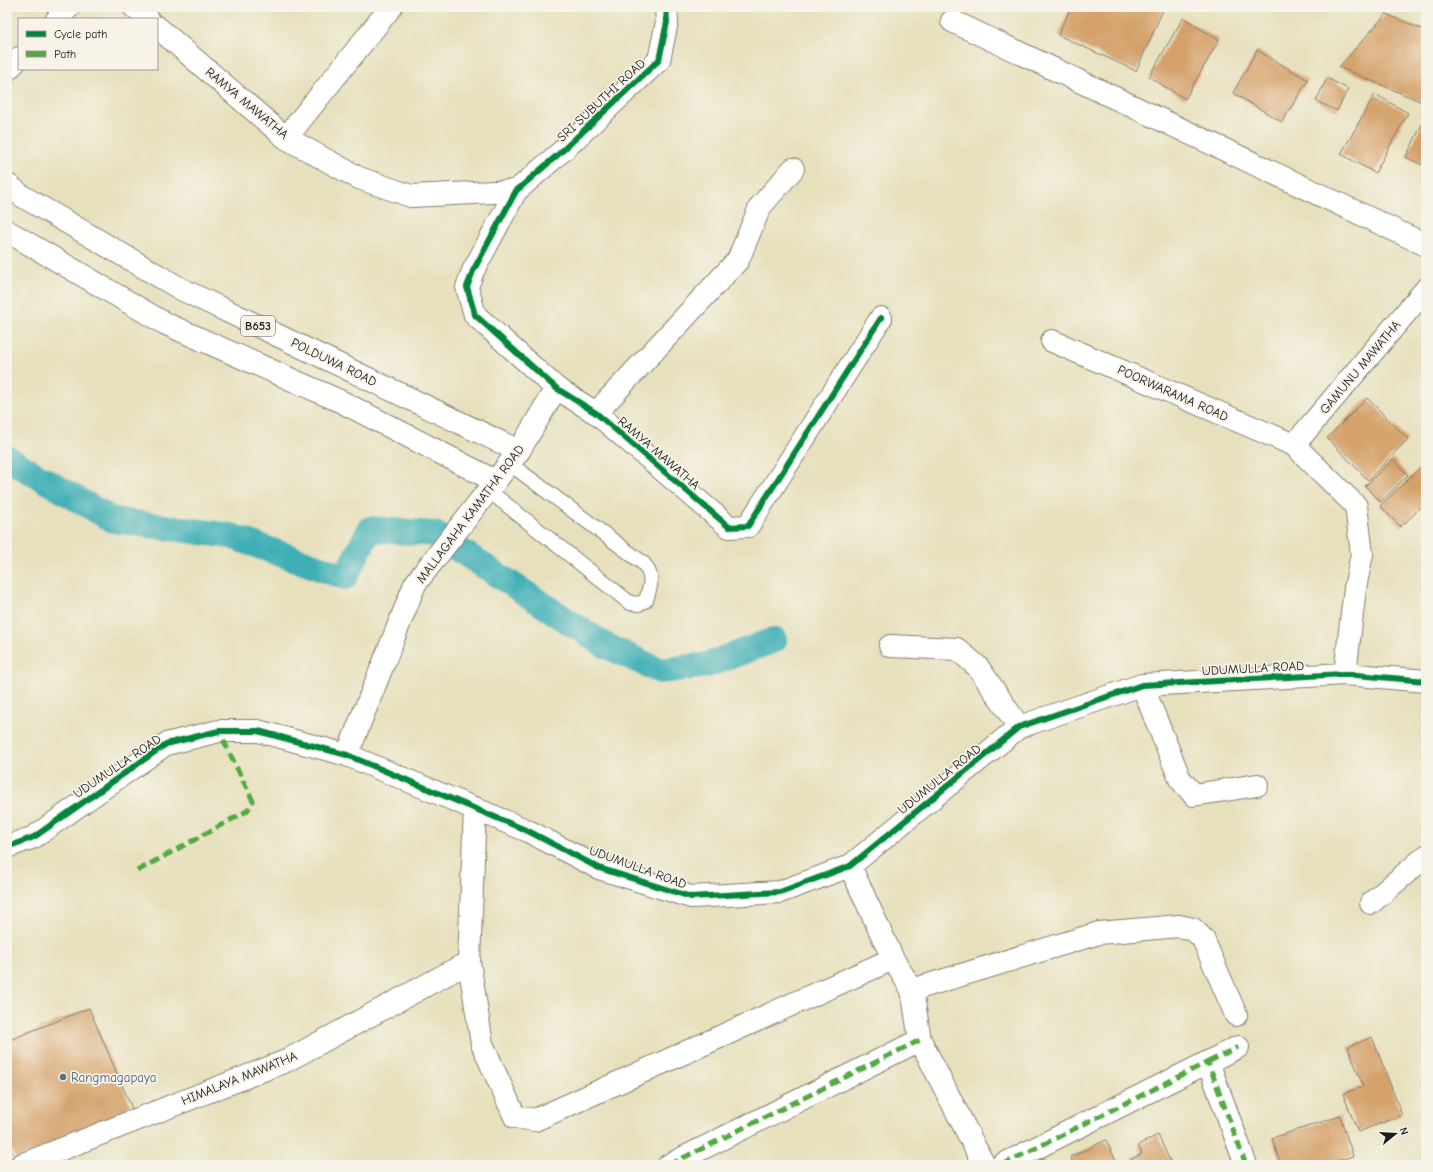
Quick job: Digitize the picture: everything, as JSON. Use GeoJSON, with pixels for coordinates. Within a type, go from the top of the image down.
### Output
{"type":"FeatureCollection","features":[{"type":"Feature","properties":{"kind":"street"},"geometry":{"type":"LineString","coordinates":[[58,18],[69,7]]}},
{"type":"Feature","properties":{"kind":"street"},"geometry":{"type":"LineString","coordinates":[[134,7],[147,18]]}},
{"type":"Feature","properties":{"kind":"street"},"geometry":{"type":"LineString","coordinates":[[286,138],[391,7]]}},
{"type":"Feature","properties":{"kind":"street","name":"SRI SUBUTHI ROAD"},"geometry":{"type":"LineString","coordinates":[[516,191],[561,152],[659,60],[667,22],[666,7]]}},
{"type":"Feature","properties":{"kind":"street"},"geometry":{"type":"LineString","coordinates":[[952,21],[1426,245]]}},
{"type":"Feature","properties":{"kind":"street","name":"RAMYA MAWATHA"},"geometry":{"type":"LineString","coordinates":[[158,28],[286,138],[359,178],[411,196],[516,191]]}},
{"type":"Feature","properties":{"kind":"street"},"geometry":{"type":"LineString","coordinates":[[7,70],[18,59]]}},
{"type":"Feature","properties":{"kind":"street"},"geometry":{"type":"LineString","coordinates":[[596,413],[738,260],[760,207],[793,169]]}},
{"type":"Feature","properties":{"kind":"street","name":"POLDUWA ROAD"},"geometry":{"type":"LineString","coordinates":[[7,184],[22,196],[182,289],[514,457]]}},
{"type":"Feature","properties":{"kind":"street","name":"RAMYA MAWATHA"},"geometry":{"type":"LineString","coordinates":[[516,191],[472,271],[467,287],[475,315],[556,388],[596,413],[729,527],[748,526],[881,318]]}},
{"type":"Feature","properties":{"kind":"street","name":"B653"},"geometry":{"type":"LineString","coordinates":[[7,231],[164,323],[342,402],[492,485]]}},
{"type":"Feature","properties":{"kind":"street","name":"GAMUNU MAWATHA"},"geometry":{"type":"LineString","coordinates":[[1294,445],[1426,289]]}},
{"type":"Feature","properties":{"kind":"street","name":"POORWARAMA ROAD"},"geometry":{"type":"LineString","coordinates":[[1052,340],[1294,445]]}},
{"type":"Feature","properties":{"kind":"street","name":"MALLAGAHA KAMATHA ROAD"},"geometry":{"type":"LineString","coordinates":[[347,755],[415,584],[514,457],[556,388]]}},
{"type":"Feature","properties":{"kind":"street"},"geometry":{"type":"LineString","coordinates":[[1294,445],[1356,506],[1362,554],[1355,588],[1345,674]]}},
{"type":"Feature","properties":{"kind":"street"},"geometry":{"type":"LineString","coordinates":[[890,646],[957,649],[978,667],[1019,728]]}},
{"type":"Feature","properties":{"kind":"street","name":"UDUMULLA ROAD"},"geometry":{"type":"LineString","coordinates":[[7,847],[34,836],[166,744],[219,731],[258,731],[347,755],[528,831],[599,868],[691,898],[780,892],[850,866],[1019,728],[1142,685],[1345,674],[1426,681]]}},
{"type":"Feature","properties":{"kind":"street"},"geometry":{"type":"LineString","coordinates":[[1142,685],[1180,779],[1194,794],[1257,785]]}},
{"type":"Feature","properties":{"kind":"street"},"geometry":{"type":"LineString","coordinates":[[475,808],[469,962],[482,1044],[515,1117],[535,1120],[893,959]]}},
{"type":"Feature","properties":{"kind":"street"},"geometry":{"type":"LineString","coordinates":[[1371,903],[1426,856]]}},
{"type":"Feature","properties":{"kind":"street"},"geometry":{"type":"LineString","coordinates":[[850,866],[893,959],[912,990],[920,1040],[984,1165]]}},
{"type":"Feature","properties":{"kind":"street"},"geometry":{"type":"LineString","coordinates":[[912,990],[1099,933],[1178,926],[1193,929],[1203,939],[1236,1015]]}},
{"type":"Feature","properties":{"kind":"street","name":"HIMALAYA MAWATHA"},"geometry":{"type":"LineString","coordinates":[[21,1165],[286,1061],[469,962]]}},
{"type":"Feature","properties":{"kind":"street"},"geometry":{"type":"LineString","coordinates":[[669,1165],[920,1040]]}},
{"type":"Feature","properties":{"kind":"street"},"geometry":{"type":"LineString","coordinates":[[1002,1165],[1238,1047]]}},
{"type":"Feature","properties":{"kind":"street"},"geometry":{"type":"LineString","coordinates":[[1208,1062],[1246,1165]]}},
{"type":"Feature","properties":{"kind":"lane"},"geometry":{"type":"LineString","coordinates":[[492,485],[630,603],[639,604],[646,600],[652,580],[649,570],[644,563],[514,457]]}},
{"type":"Feature","properties":{"kind":"building"},"geometry":{"type":"Polygon","coordinates":[[[1071,7],[1164,8],[1136,71],[1058,35],[1071,7]]]}},
{"type":"Feature","properties":{"kind":"building"},"geometry":{"type":"Polygon","coordinates":[[[1386,14],[1426,31],[1426,92],[1422,102],[1339,67],[1386,14]]]}},
{"type":"Feature","properties":{"kind":"building"},"geometry":{"type":"Polygon","coordinates":[[[1183,18],[1219,40],[1185,99],[1149,77],[1183,18]]]}},
{"type":"Feature","properties":{"kind":"building"},"geometry":{"type":"Polygon","coordinates":[[[1257,50],[1308,80],[1282,122],[1233,93],[1257,50]]]}},
{"type":"Feature","properties":{"kind":"building"},"geometry":{"type":"Polygon","coordinates":[[[1327,78],[1348,89],[1337,111],[1316,101],[1327,78]]]}},
{"type":"Feature","properties":{"kind":"building"},"geometry":{"type":"Polygon","coordinates":[[[1375,94],[1408,113],[1375,173],[1341,154],[1375,94]]]}},
{"type":"Feature","properties":{"kind":"building"},"geometry":{"type":"Polygon","coordinates":[[[1426,116],[1426,167],[1406,157],[1426,116]]]}},
{"type":"Feature","properties":{"kind":"building"},"geometry":{"type":"Polygon","coordinates":[[[1367,398],[1408,439],[1368,480],[1327,438],[1367,398]]]}},
{"type":"Feature","properties":{"kind":"building"},"geometry":{"type":"Polygon","coordinates":[[[1393,459],[1408,475],[1381,502],[1365,486],[1393,459]]]}},
{"type":"Feature","properties":{"kind":"building"},"geometry":{"type":"Polygon","coordinates":[[[1426,462],[1426,502],[1401,527],[1380,506],[1426,462]]]}},
{"type":"Feature","properties":{"kind":"building","name":"Rangmagapaya"},"geometry":{"type":"Polygon","coordinates":[[[89,1008],[134,1113],[16,1159],[7,1144],[7,1041],[89,1008]]]}},
{"type":"Feature","properties":{"kind":"building"},"geometry":{"type":"Polygon","coordinates":[[[1372,1037],[1402,1115],[1358,1132],[1343,1094],[1363,1086],[1348,1047],[1372,1037]]]}},
{"type":"Feature","properties":{"kind":"building"},"geometry":{"type":"Polygon","coordinates":[[[1340,1116],[1353,1156],[1324,1165],[1281,1165],[1272,1138],[1340,1116]]]}},
{"type":"Feature","properties":{"kind":"building"},"geometry":{"type":"Polygon","coordinates":[[[1158,1135],[1172,1165],[1133,1165],[1131,1159],[1142,1154],[1138,1145],[1158,1135]]]}},
{"type":"Feature","properties":{"kind":"building"},"geometry":{"type":"Polygon","coordinates":[[[1106,1140],[1118,1165],[1074,1165],[1070,1157],[1106,1140]]]}},
{"type":"Feature","properties":{"kind":"building"},"geometry":{"type":"Polygon","coordinates":[[[1039,1152],[1045,1165],[1015,1165],[1039,1152]]]}},
{"type":"Feature","properties":{"kind":"waterway"},"geometry":{"type":"LineString","coordinates":[[7,458],[113,520],[231,536],[345,577],[370,529],[435,534],[603,644],[660,671],[707,665],[774,640]]}},
{"type":"Feature","properties":{"kind":"marked path"},"geometry":{"type":"LineString","coordinates":[[137,871],[247,811],[253,801],[219,731]]}},
{"type":"Feature","properties":{"kind":"marked path"},"geometry":{"type":"LineString","coordinates":[[669,1165],[920,1040]]}},
{"type":"Feature","properties":{"kind":"marked path"},"geometry":{"type":"LineString","coordinates":[[1208,1062],[1238,1047]]}},
{"type":"Feature","properties":{"kind":"marked path"},"geometry":{"type":"LineString","coordinates":[[1002,1165],[1208,1062],[1246,1165]]}},
{"type":"Feature","properties":{"kind":"cycle path"},"geometry":{"type":"LineString","coordinates":[[666,7],[667,22],[659,60],[561,152],[516,191],[473,271],[467,287],[475,315],[556,388],[596,413],[729,527],[748,526],[881,318]]}},
{"type":"Feature","properties":{"kind":"cycle path"},"geometry":{"type":"LineString","coordinates":[[7,847],[34,837],[166,744],[219,731],[258,731],[347,755],[528,831],[599,868],[691,897],[780,892],[850,866],[1019,727],[1142,685],[1345,674],[1426,681]]}},
{"type":"Feature","properties":{"kind":"place","name":"Rangmagapaya"},"geometry":{"type":"Point","coordinates":[63,1077]}}]}
